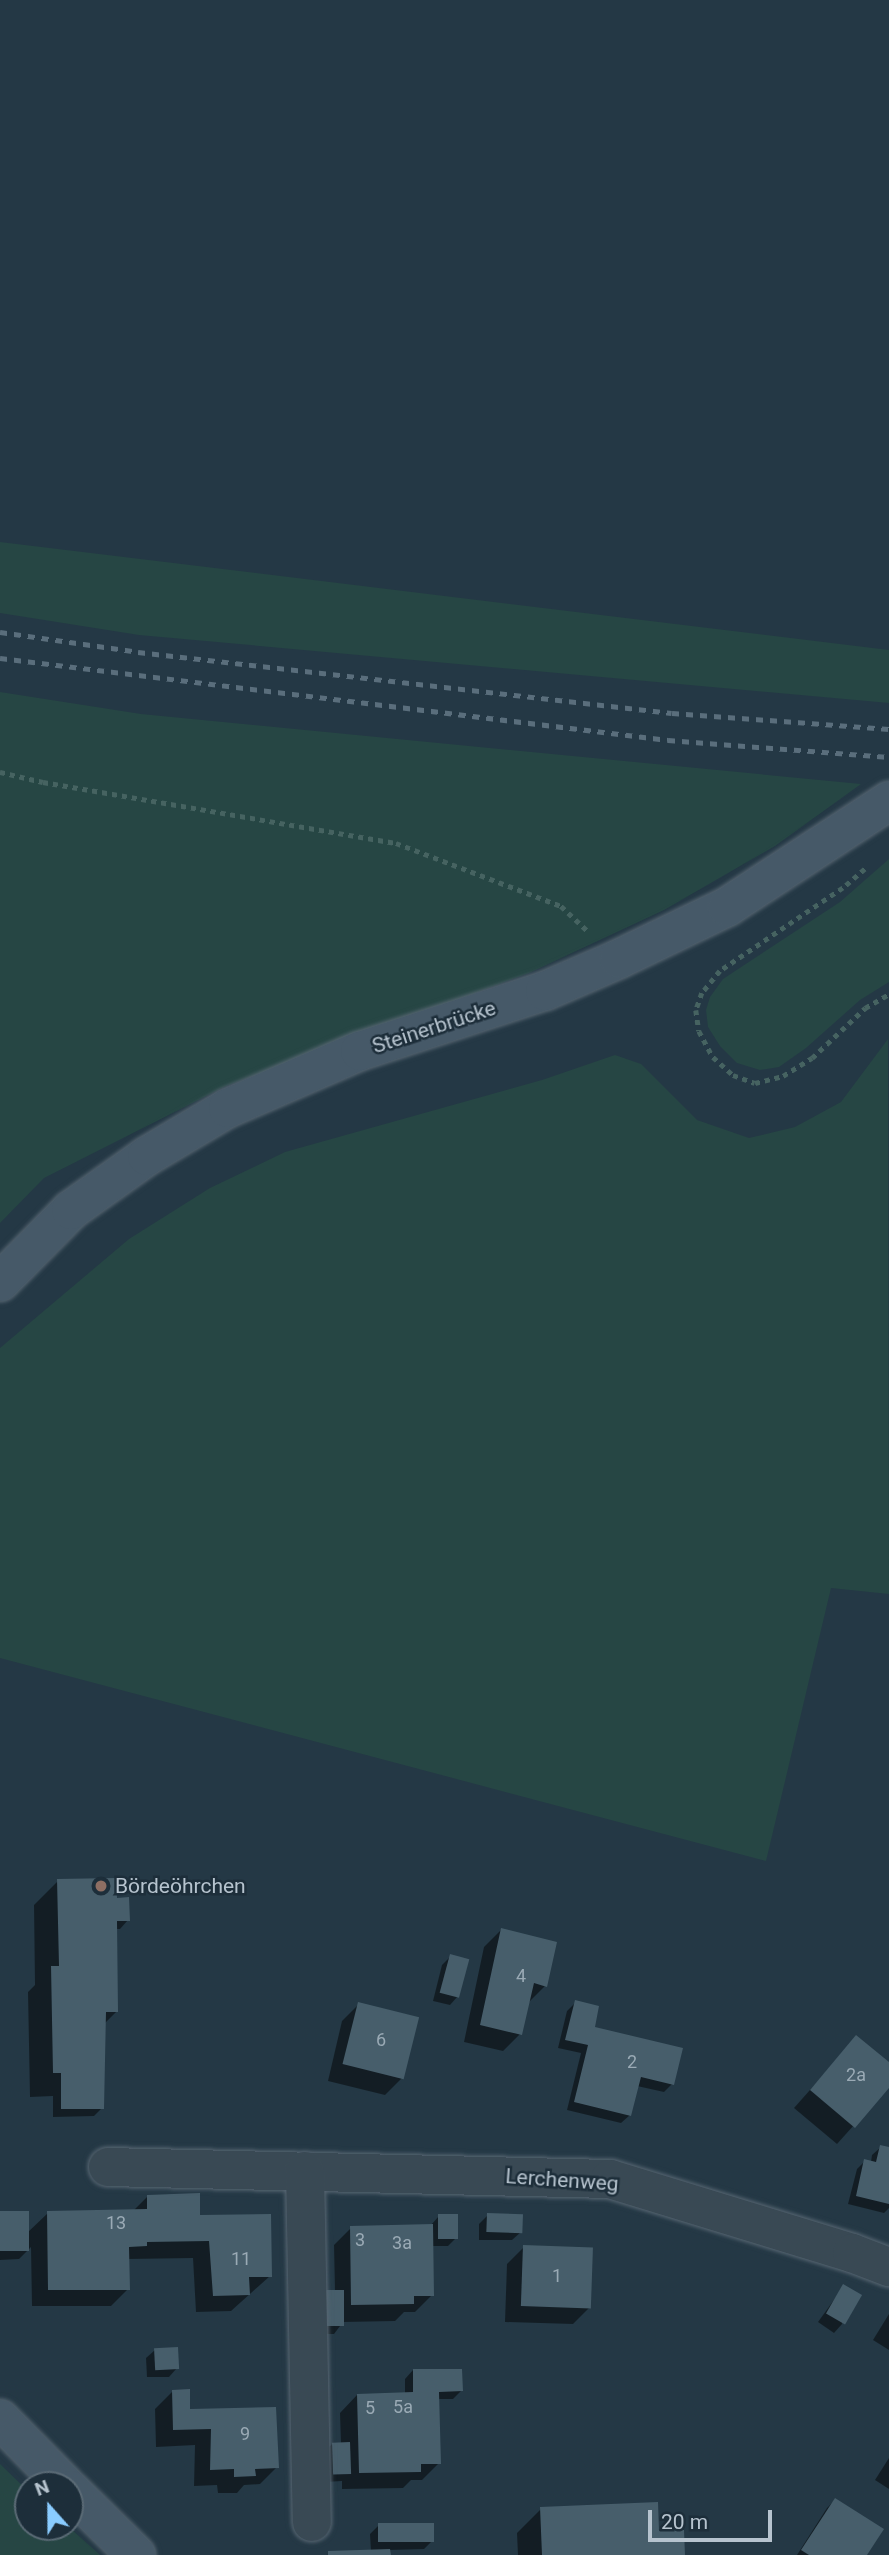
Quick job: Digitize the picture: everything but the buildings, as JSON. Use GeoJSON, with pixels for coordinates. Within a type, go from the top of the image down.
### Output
{"type":"FeatureCollection","features":[{"type":"Feature","properties":{"kind":"street","name":"Steinerbrücke"},"geometry":{"type":"LineString","coordinates":[[0,1282],[71,1210],[147,1156],[228,1108],[360,1051],[545,991],[619,960],[727,907],[886,804]]}},
{"type":"Feature","properties":{"kind":"street","name":"Lerchenweg"},"geometry":{"type":"LineString","coordinates":[[108,2167],[610,2179],[852,2252],[889,2267]]}},
{"type":"Feature","properties":{"kind":"street"},"geometry":{"type":"LineString","coordinates":[[305,2171],[312,2522]]}},
{"type":"Feature","properties":{"kind":"street"},"geometry":{"type":"LineString","coordinates":[[0,2419],[51,2471]]}},
{"type":"Feature","properties":{"kind":"street"},"geometry":{"type":"LineString","coordinates":[[84,2504],[136,2555]]}},
{"type":"Feature","properties":{"kind":"path"},"geometry":{"type":"LineString","coordinates":[[0,772],[396,843],[561,906],[619,960]]}},
{"type":"Feature","properties":{"kind":"path"},"geometry":{"type":"LineString","coordinates":[[870,863],[843,888],[720,971],[702,993],[696,1010],[699,1031],[713,1057],[733,1075],[755,1083],[782,1076],[812,1058],[865,1008],[889,994]]}},
{"type":"Feature","properties":{"kind":"green space"},"geometry":{"type":"Polygon","coordinates":[[[0,542],[889,650],[889,703],[139,635],[0,613],[0,542]]]}},
{"type":"Feature","properties":{"kind":"green space"},"geometry":{"type":"Polygon","coordinates":[[[0,692],[141,714],[861,784],[775,846],[664,910],[529,973],[226,1086],[44,1178],[0,1223],[0,692]]]}},
{"type":"Feature","properties":{"kind":"green space"},"geometry":{"type":"Polygon","coordinates":[[[889,859],[889,982],[860,1000],[806,1048],[779,1067],[760,1070],[737,1063],[720,1046],[708,1027],[706,1010],[710,997],[723,979],[840,902],[889,859]]]}},
{"type":"Feature","properties":{"kind":"green space"},"geometry":{"type":"Polygon","coordinates":[[[888,1039],[889,1594],[831,1588],[766,1861],[0,1658],[0,1348],[129,1239],[210,1188],[285,1152],[542,1080],[615,1055],[641,1064],[697,1120],[749,1138],[795,1127],[841,1102],[888,1039]]]}},
{"type":"Feature","properties":{"kind":"green space"},"geometry":{"type":"Polygon","coordinates":[[[0,2464],[14,2478],[14,2541],[84,2541],[100,2555],[0,2555],[0,2464]]]}},
{"type":"Feature","properties":{"kind":"railway"},"geometry":{"type":"LineString","coordinates":[[0,632],[138,652],[672,713],[889,729]]}},
{"type":"Feature","properties":{"kind":"railway"},"geometry":{"type":"LineString","coordinates":[[0,658],[668,740],[889,757]]}},
{"type":"Feature","properties":{"kind":"place","name":"Bördeöhrchen"},"geometry":{"type":"Point","coordinates":[101,1886]}}]}
